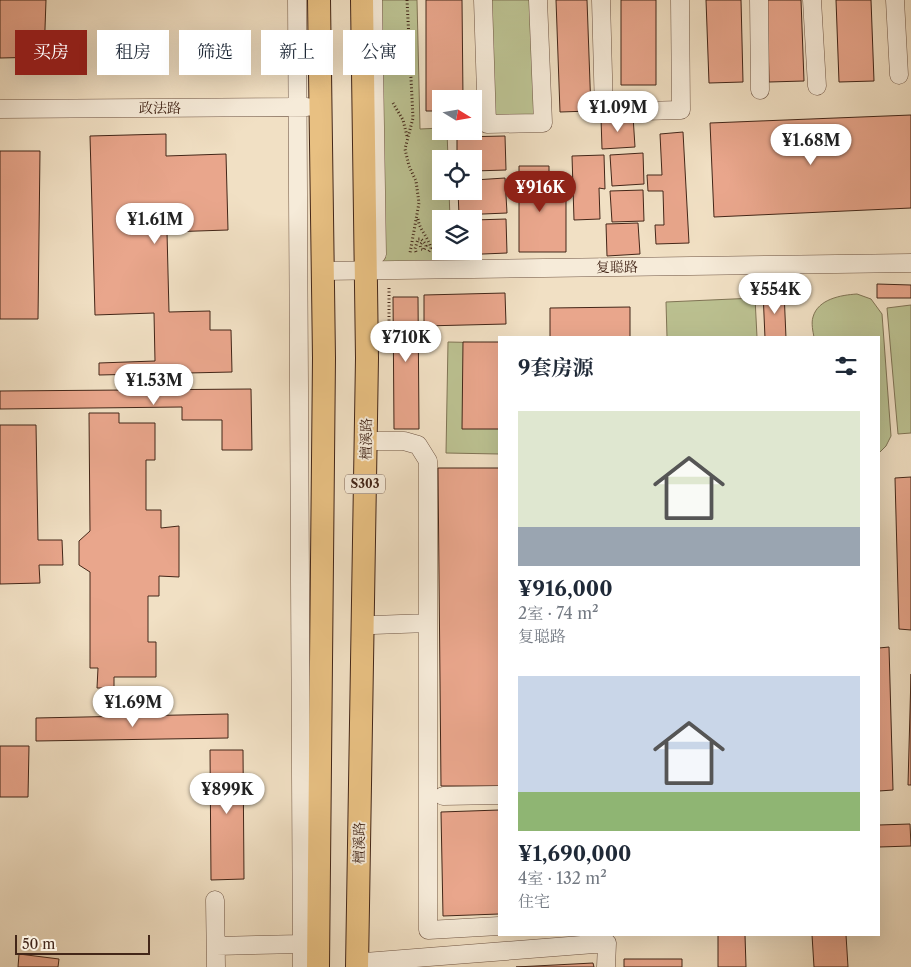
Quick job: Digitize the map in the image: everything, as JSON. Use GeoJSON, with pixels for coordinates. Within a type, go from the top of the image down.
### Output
{"type":"FeatureCollection","features":[{"type":"Feature","properties":{"kind":"main road"},"geometry":{"type":"LineString","coordinates":[[318,967],[324,358],[319,0]]}},
{"type":"Feature","properties":{"kind":"main road","name":"檀溪路"},"geometry":{"type":"LineString","coordinates":[[362,0],[371,271],[367,378],[363,965]]}},
{"type":"Feature","properties":{"kind":"street"},"geometry":{"type":"LineString","coordinates":[[296,0],[302,967]]}},
{"type":"Feature","properties":{"kind":"street"},"geometry":{"type":"LineString","coordinates":[[373,0],[371,271],[376,441],[373,625],[363,965],[548,941],[606,943],[606,967]]}},
{"type":"Feature","properties":{"kind":"street"},"geometry":{"type":"LineString","coordinates":[[483,0],[487,124],[543,123],[538,0]]}},
{"type":"Feature","properties":{"kind":"street"},"geometry":{"type":"LineString","coordinates":[[601,0],[604,112],[681,110],[680,0]]}},
{"type":"Feature","properties":{"kind":"street"},"geometry":{"type":"LineString","coordinates":[[759,0],[760,90]]}},
{"type":"Feature","properties":{"kind":"street"},"geometry":{"type":"LineString","coordinates":[[812,0],[817,86]]}},
{"type":"Feature","properties":{"kind":"street"},"geometry":{"type":"LineString","coordinates":[[895,0],[899,75]]}},
{"type":"Feature","properties":{"kind":"street","name":"政法路"},"geometry":{"type":"LineString","coordinates":[[0,109],[320,107]]}},
{"type":"Feature","properties":{"kind":"street","name":"复聪路"},"geometry":{"type":"LineString","coordinates":[[322,271],[911,263]]}},
{"type":"Feature","properties":{"kind":"street"},"geometry":{"type":"LineString","coordinates":[[376,441],[404,441],[418,446],[428,462],[428,930],[498,926]]}},
{"type":"Feature","properties":{"kind":"street"},"geometry":{"type":"LineString","coordinates":[[373,625],[428,624]]}},
{"type":"Feature","properties":{"kind":"street"},"geometry":{"type":"LineString","coordinates":[[443,796],[498,795]]}},
{"type":"Feature","properties":{"kind":"street"},"geometry":{"type":"LineString","coordinates":[[215,900],[216,967]]}},
{"type":"Feature","properties":{"kind":"street"},"geometry":{"type":"LineString","coordinates":[[216,946],[302,944]]}},
{"type":"Feature","properties":{"kind":"path"},"geometry":{"type":"LineString","coordinates":[[406,270],[420,203],[416,181],[409,166],[405,149],[413,118],[407,0]]}},
{"type":"Feature","properties":{"kind":"path"},"geometry":{"type":"LineString","coordinates":[[392,100],[408,137]]}},
{"type":"Feature","properties":{"kind":"path"},"geometry":{"type":"LineString","coordinates":[[418,216],[419,224],[429,240],[431,248],[425,256]]}},
{"type":"Feature","properties":{"kind":"path"},"geometry":{"type":"LineString","coordinates":[[418,255],[415,249],[416,243],[418,239],[423,241]]}},
{"type":"Feature","properties":{"kind":"green space"},"geometry":{"type":"Polygon","coordinates":[[[373,0],[417,0],[420,129],[432,128],[432,140],[447,140],[448,150],[432,150],[432,200],[449,200],[450,210],[432,210],[432,260],[452,260],[453,270],[377,270],[374,75],[415,75],[415,30],[373,30],[373,0]]]}},
{"type":"Feature","properties":{"kind":"green space"},"geometry":{"type":"Polygon","coordinates":[[[483,0],[538,0],[543,123],[487,124],[483,0]]]}},
{"type":"Feature","properties":{"kind":"green space"},"geometry":{"type":"Polygon","coordinates":[[[857,294],[871,299],[882,314],[891,436],[886,446],[880,452],[880,336],[814,336],[812,322],[816,311],[825,302],[844,295],[857,294]]]}},
{"type":"Feature","properties":{"kind":"green space"},"geometry":{"type":"Polygon","coordinates":[[[755,298],[757,336],[667,336],[666,302],[755,298]]]}},
{"type":"Feature","properties":{"kind":"green space"},"geometry":{"type":"Polygon","coordinates":[[[911,305],[911,433],[898,434],[887,308],[911,305]]]}},
{"type":"Feature","properties":{"kind":"green space"},"geometry":{"type":"Polygon","coordinates":[[[448,342],[498,343],[498,454],[446,453],[448,342]]]}},
{"type":"Feature","properties":{"kind":"building"},"geometry":{"type":"Polygon","coordinates":[[[0,0],[46,0],[45,30],[15,30],[15,58],[0,58],[0,0]]]}},
{"type":"Feature","properties":{"kind":"building"},"geometry":{"type":"Polygon","coordinates":[[[426,0],[462,0],[463,90],[432,90],[432,111],[426,111],[426,0]]]}},
{"type":"Feature","properties":{"kind":"building"},"geometry":{"type":"Polygon","coordinates":[[[556,0],[587,0],[591,111],[560,112],[556,0]]]}},
{"type":"Feature","properties":{"kind":"building"},"geometry":{"type":"Polygon","coordinates":[[[621,0],[656,0],[656,85],[621,85],[621,0]]]}},
{"type":"Feature","properties":{"kind":"building"},"geometry":{"type":"Polygon","coordinates":[[[706,0],[741,0],[743,82],[709,83],[706,0]]]}},
{"type":"Feature","properties":{"kind":"building"},"geometry":{"type":"Polygon","coordinates":[[[767,0],[801,0],[804,81],[769,82],[767,0]]]}},
{"type":"Feature","properties":{"kind":"building"},"geometry":{"type":"Polygon","coordinates":[[[836,0],[871,0],[874,81],[839,82],[836,0]]]}},
{"type":"Feature","properties":{"kind":"building"},"geometry":{"type":"Polygon","coordinates":[[[911,115],[911,208],[714,217],[710,123],[911,115]]]}},
{"type":"Feature","properties":{"kind":"building"},"geometry":{"type":"Polygon","coordinates":[[[633,116],[635,147],[602,149],[601,118],[633,116]]]}},
{"type":"Feature","properties":{"kind":"building"},"geometry":{"type":"Polygon","coordinates":[[[683,132],[689,243],[656,244],[655,225],[664,225],[663,191],[648,191],[647,175],[662,175],[660,134],[683,132]]]}},
{"type":"Feature","properties":{"kind":"building"},"geometry":{"type":"Polygon","coordinates":[[[166,134],[166,156],[226,154],[228,230],[167,232],[169,312],[210,311],[210,330],[231,330],[232,372],[99,375],[99,363],[155,361],[154,313],[95,315],[90,136],[166,134]]]}},
{"type":"Feature","properties":{"kind":"building"},"geometry":{"type":"Polygon","coordinates":[[[482,136],[505,136],[506,170],[482,171],[482,150],[457,150],[457,140],[482,140],[482,136]]]}},
{"type":"Feature","properties":{"kind":"building"},"geometry":{"type":"Polygon","coordinates":[[[0,151],[40,151],[38,319],[0,319],[0,151]]]}},
{"type":"Feature","properties":{"kind":"building"},"geometry":{"type":"Polygon","coordinates":[[[643,153],[644,184],[612,186],[610,155],[643,153]]]}},
{"type":"Feature","properties":{"kind":"building"},"geometry":{"type":"Polygon","coordinates":[[[604,155],[605,189],[599,188],[600,219],[574,220],[572,156],[604,155]]]}},
{"type":"Feature","properties":{"kind":"building"},"geometry":{"type":"Polygon","coordinates":[[[519,166],[549,166],[549,194],[566,194],[566,252],[519,252],[519,166]]]}},
{"type":"Feature","properties":{"kind":"building"},"geometry":{"type":"Polygon","coordinates":[[[505,178],[507,213],[482,214],[482,210],[459,210],[458,200],[482,200],[482,179],[505,178]]]}},
{"type":"Feature","properties":{"kind":"building"},"geometry":{"type":"Polygon","coordinates":[[[643,190],[644,221],[612,222],[610,191],[643,190]]]}},
{"type":"Feature","properties":{"kind":"building"},"geometry":{"type":"Polygon","coordinates":[[[506,219],[507,253],[482,254],[482,220],[506,219]]]}},
{"type":"Feature","properties":{"kind":"building"},"geometry":{"type":"Polygon","coordinates":[[[638,223],[640,254],[607,256],[606,224],[638,223]]]}},
{"type":"Feature","properties":{"kind":"building"},"geometry":{"type":"Polygon","coordinates":[[[877,284],[911,285],[911,298],[877,298],[877,284]]]}},
{"type":"Feature","properties":{"kind":"building"},"geometry":{"type":"Polygon","coordinates":[[[784,291],[786,336],[765,336],[763,292],[784,291]]]}},
{"type":"Feature","properties":{"kind":"building"},"geometry":{"type":"Polygon","coordinates":[[[505,293],[506,324],[424,326],[424,295],[505,293]]]}},
{"type":"Feature","properties":{"kind":"building"},"geometry":{"type":"Polygon","coordinates":[[[393,297],[418,297],[419,429],[394,429],[393,297]]]}},
{"type":"Feature","properties":{"kind":"building"},"geometry":{"type":"Polygon","coordinates":[[[630,307],[630,336],[550,336],[550,308],[630,307]]]}},
{"type":"Feature","properties":{"kind":"building"},"geometry":{"type":"Polygon","coordinates":[[[463,342],[498,342],[498,429],[462,429],[463,342]]]}},
{"type":"Feature","properties":{"kind":"building"},"geometry":{"type":"Polygon","coordinates":[[[251,389],[252,450],[222,450],[222,420],[182,420],[182,407],[0,409],[0,391],[251,389]]]}},
{"type":"Feature","properties":{"kind":"building"},"geometry":{"type":"Polygon","coordinates":[[[89,413],[119,413],[119,423],[155,423],[155,460],[146,460],[146,510],[161,510],[161,528],[179,526],[179,577],[159,576],[159,596],[148,596],[148,642],[156,642],[156,677],[114,677],[114,688],[97,688],[98,668],[90,668],[90,572],[79,565],[79,541],[90,531],[89,413]]]}},
{"type":"Feature","properties":{"kind":"building"},"geometry":{"type":"Polygon","coordinates":[[[0,425],[36,425],[38,540],[62,540],[63,565],[39,565],[40,583],[0,584],[0,425]]]}},
{"type":"Feature","properties":{"kind":"building"},"geometry":{"type":"Polygon","coordinates":[[[438,468],[498,468],[498,786],[441,786],[438,468]]]}},
{"type":"Feature","properties":{"kind":"building"},"geometry":{"type":"Polygon","coordinates":[[[911,477],[911,630],[899,629],[895,478],[911,477]]]}},
{"type":"Feature","properties":{"kind":"building"},"geometry":{"type":"Polygon","coordinates":[[[889,647],[893,790],[880,791],[880,648],[889,647]]]}},
{"type":"Feature","properties":{"kind":"building"},"geometry":{"type":"Polygon","coordinates":[[[911,674],[911,785],[908,785],[911,674]]]}},
{"type":"Feature","properties":{"kind":"building"},"geometry":{"type":"Polygon","coordinates":[[[228,714],[228,738],[36,741],[36,718],[228,714]]]}},
{"type":"Feature","properties":{"kind":"building"},"geometry":{"type":"Polygon","coordinates":[[[0,746],[29,746],[28,797],[0,797],[0,746]]]}},
{"type":"Feature","properties":{"kind":"building"},"geometry":{"type":"Polygon","coordinates":[[[210,750],[243,750],[244,879],[211,880],[210,750]]]}},
{"type":"Feature","properties":{"kind":"building"},"geometry":{"type":"Polygon","coordinates":[[[498,810],[498,914],[443,916],[441,812],[498,810]]]}},
{"type":"Feature","properties":{"kind":"building"},"geometry":{"type":"Polygon","coordinates":[[[910,824],[911,846],[880,847],[880,825],[910,824]]]}},
{"type":"Feature","properties":{"kind":"building"},"geometry":{"type":"Polygon","coordinates":[[[718,936],[745,936],[746,967],[718,967],[718,936]]]}},
{"type":"Feature","properties":{"kind":"building"},"geometry":{"type":"Polygon","coordinates":[[[812,936],[846,936],[848,967],[814,967],[812,936]]]}},
{"type":"Feature","properties":{"kind":"building"},"geometry":{"type":"Polygon","coordinates":[[[19,954],[59,959],[58,967],[18,967],[19,954]]]}},
{"type":"Feature","properties":{"kind":"building"},"geometry":{"type":"Polygon","coordinates":[[[624,959],[682,959],[682,967],[624,967],[624,959]]]}},
{"type":"Feature","properties":{"kind":"building"},"geometry":{"type":"Polygon","coordinates":[[[593,963],[594,967],[516,967],[593,963]]]}}]}
